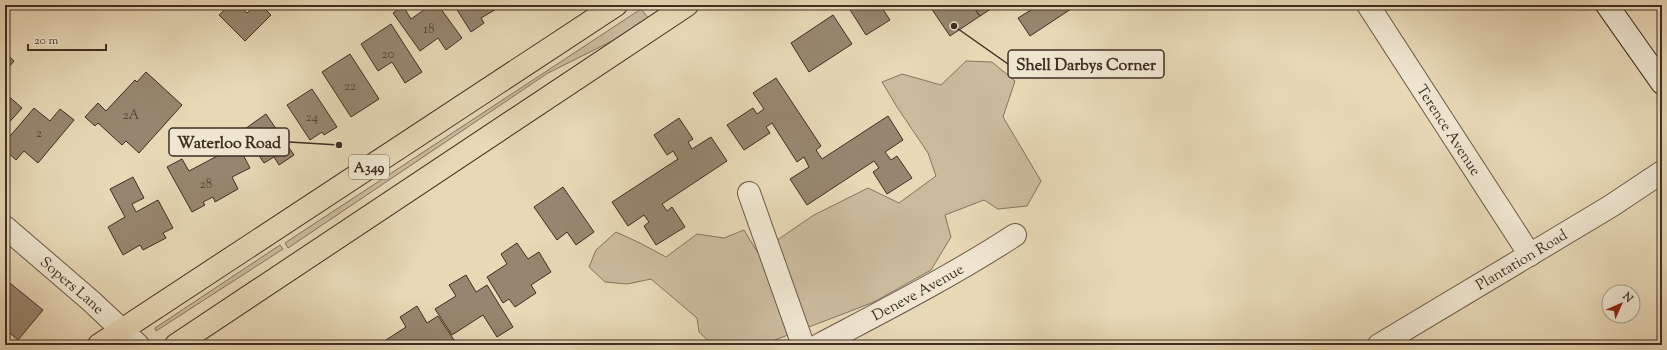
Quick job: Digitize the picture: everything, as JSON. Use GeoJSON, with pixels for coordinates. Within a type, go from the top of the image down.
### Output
{"type":"FeatureCollection","features":[{"type":"Feature","properties":{"kind":"main road","name":"A349"},"geometry":{"type":"LineString","coordinates":[[99,345],[616,5]]}},
{"type":"Feature","properties":{"kind":"main road","name":"A349"},"geometry":{"type":"LineString","coordinates":[[176,345],[688,5]]}},
{"type":"Feature","properties":{"kind":"street","name":"Terence Avenue"},"geometry":{"type":"LineString","coordinates":[[1368,5],[1530,255]]}},
{"type":"Feature","properties":{"kind":"street"},"geometry":{"type":"LineString","coordinates":[[1607,5],[1662,83]]}},
{"type":"Feature","properties":{"kind":"street","name":"Plantation Road"},"geometry":{"type":"LineString","coordinates":[[1379,345],[1530,255],[1662,172]]}},
{"type":"Feature","properties":{"kind":"street"},"geometry":{"type":"LineString","coordinates":[[749,193],[803,345]]}},
{"type":"Feature","properties":{"kind":"street","name":"Sopers Lane"},"geometry":{"type":"LineString","coordinates":[[5,227],[138,345]]}},
{"type":"Feature","properties":{"kind":"street","name":"Deneve Avenue"},"geometry":{"type":"LineString","coordinates":[[819,345],[916,294],[980,258],[1015,235]]}},
{"type":"Feature","properties":{"kind":"shaded area"},"geometry":{"type":"Polygon","coordinates":[[[641,9],[649,19],[620,37],[548,73],[288,248],[285,243],[641,9]]]}},
{"type":"Feature","properties":{"kind":"shaded area"},"geometry":{"type":"Polygon","coordinates":[[[966,61],[992,62],[1015,81],[1003,117],[1041,181],[1027,206],[998,209],[984,200],[945,215],[951,237],[931,270],[874,302],[762,345],[713,345],[699,332],[697,318],[651,279],[627,284],[605,282],[589,267],[596,250],[616,232],[666,257],[697,234],[724,238],[744,230],[758,253],[814,215],[868,188],[899,203],[936,176],[928,153],[882,82],[902,74],[941,85],[966,61]]]}},
{"type":"Feature","properties":{"kind":"shaded area"},"geometry":{"type":"Polygon","coordinates":[[[280,245],[283,249],[156,331],[155,328],[280,245]]]}},
{"type":"Feature","properties":{"kind":"building"},"geometry":{"type":"Polygon","coordinates":[[[230,5],[239,5],[247,13],[256,5],[261,5],[271,15],[245,41],[219,15],[230,5]]]}},
{"type":"Feature","properties":{"kind":"building"},"geometry":{"type":"Polygon","coordinates":[[[431,5],[438,5],[462,38],[446,50],[438,38],[420,51],[393,13],[403,6],[411,19],[431,5]]]}},
{"type":"Feature","properties":{"kind":"building"},"geometry":{"type":"Polygon","coordinates":[[[454,5],[496,5],[498,8],[481,18],[484,23],[471,32],[454,5]]]}},
{"type":"Feature","properties":{"kind":"building"},"geometry":{"type":"Polygon","coordinates":[[[847,5],[880,5],[890,20],[866,35],[847,5]]]}},
{"type":"Feature","properties":{"kind":"building"},"geometry":{"type":"Polygon","coordinates":[[[929,5],[972,5],[980,16],[950,36],[929,5]]]}},
{"type":"Feature","properties":{"kind":"building"},"geometry":{"type":"Polygon","coordinates":[[[972,5],[997,5],[980,16],[972,5]]]}},
{"type":"Feature","properties":{"kind":"building"},"geometry":{"type":"Polygon","coordinates":[[[1039,5],[1068,5],[1071,9],[1030,36],[1018,18],[1039,5]]]}},
{"type":"Feature","properties":{"kind":"building"},"geometry":{"type":"Polygon","coordinates":[[[833,15],[852,44],[809,72],[791,43],[833,15]]]}},
{"type":"Feature","properties":{"kind":"building"},"geometry":{"type":"Polygon","coordinates":[[[391,24],[422,72],[405,83],[392,62],[378,71],[361,44],[391,24]]]}},
{"type":"Feature","properties":{"kind":"building"},"geometry":{"type":"Polygon","coordinates":[[[5,53],[14,61],[5,72],[5,53]]]}},
{"type":"Feature","properties":{"kind":"building"},"geometry":{"type":"Polygon","coordinates":[[[350,54],[379,99],[351,117],[322,72],[350,54]]]}},
{"type":"Feature","properties":{"kind":"building"},"geometry":{"type":"Polygon","coordinates":[[[146,72],[182,105],[139,153],[126,141],[122,145],[98,123],[95,126],[85,117],[98,103],[106,111],[135,80],[137,82],[146,72]]]}},
{"type":"Feature","properties":{"kind":"building"},"geometry":{"type":"Polygon","coordinates":[[[776,78],[821,146],[816,150],[822,159],[888,116],[903,140],[885,152],[891,160],[897,156],[912,178],[887,194],[873,172],[879,168],[874,161],[807,205],[790,179],[809,167],[804,157],[797,162],[772,123],[766,127],[770,133],[744,150],[727,125],[753,108],[757,114],[764,109],[753,93],[776,78]]]}},
{"type":"Feature","properties":{"kind":"building"},"geometry":{"type":"Polygon","coordinates":[[[312,89],[337,127],[324,135],[322,132],[310,140],[287,105],[312,89]]]}},
{"type":"Feature","properties":{"kind":"building"},"geometry":{"type":"Polygon","coordinates":[[[5,94],[22,108],[5,127],[5,94]]]}},
{"type":"Feature","properties":{"kind":"building"},"geometry":{"type":"Polygon","coordinates":[[[34,108],[50,121],[60,109],[74,120],[38,163],[24,151],[16,160],[5,150],[5,142],[34,108]]]}},
{"type":"Feature","properties":{"kind":"building"},"geometry":{"type":"Polygon","coordinates":[[[266,114],[294,155],[279,165],[274,157],[264,163],[242,131],[266,114]]]}},
{"type":"Feature","properties":{"kind":"building"},"geometry":{"type":"Polygon","coordinates":[[[679,118],[693,139],[688,142],[692,149],[711,137],[727,161],[662,204],[667,211],[672,207],[685,227],[656,245],[644,226],[649,222],[644,215],[628,226],[612,202],[678,159],[673,151],[667,155],[654,135],[679,118]]]}},
{"type":"Feature","properties":{"kind":"building"},"geometry":{"type":"Polygon","coordinates":[[[238,145],[250,168],[232,177],[238,189],[215,202],[213,197],[203,202],[205,205],[192,212],[167,167],[182,159],[189,171],[238,145]]]}},
{"type":"Feature","properties":{"kind":"building"},"geometry":{"type":"Polygon","coordinates":[[[133,177],[144,198],[132,204],[136,212],[158,200],[173,228],[163,233],[166,238],[143,250],[140,245],[123,255],[108,227],[125,217],[110,189],[133,177]]]}},
{"type":"Feature","properties":{"kind":"building"},"geometry":{"type":"Polygon","coordinates":[[[563,187],[594,232],[576,245],[567,232],[557,240],[534,207],[563,187]]]}},
{"type":"Feature","properties":{"kind":"building"},"geometry":{"type":"Polygon","coordinates":[[[517,243],[528,259],[539,252],[551,272],[531,285],[536,293],[515,307],[509,299],[503,303],[487,277],[507,264],[501,254],[517,243]]]}},
{"type":"Feature","properties":{"kind":"building"},"geometry":{"type":"Polygon","coordinates":[[[466,275],[476,292],[487,285],[513,327],[497,337],[483,315],[452,335],[435,309],[456,296],[449,285],[466,275]]]}},
{"type":"Feature","properties":{"kind":"building"},"geometry":{"type":"Polygon","coordinates":[[[5,279],[43,310],[18,340],[5,329],[5,279]]]}},
{"type":"Feature","properties":{"kind":"building"},"geometry":{"type":"Polygon","coordinates":[[[417,306],[427,323],[438,316],[454,340],[446,345],[441,345],[439,342],[435,345],[389,345],[386,340],[406,327],[400,317],[417,306]]]}},
{"type":"Feature","properties":{"kind":"place","name":"Shell Darbys Corner"},"geometry":{"type":"Point","coordinates":[954,26]}},
{"type":"Feature","properties":{"kind":"place","name":"Waterloo Road"},"geometry":{"type":"Point","coordinates":[339,145]}}]}
